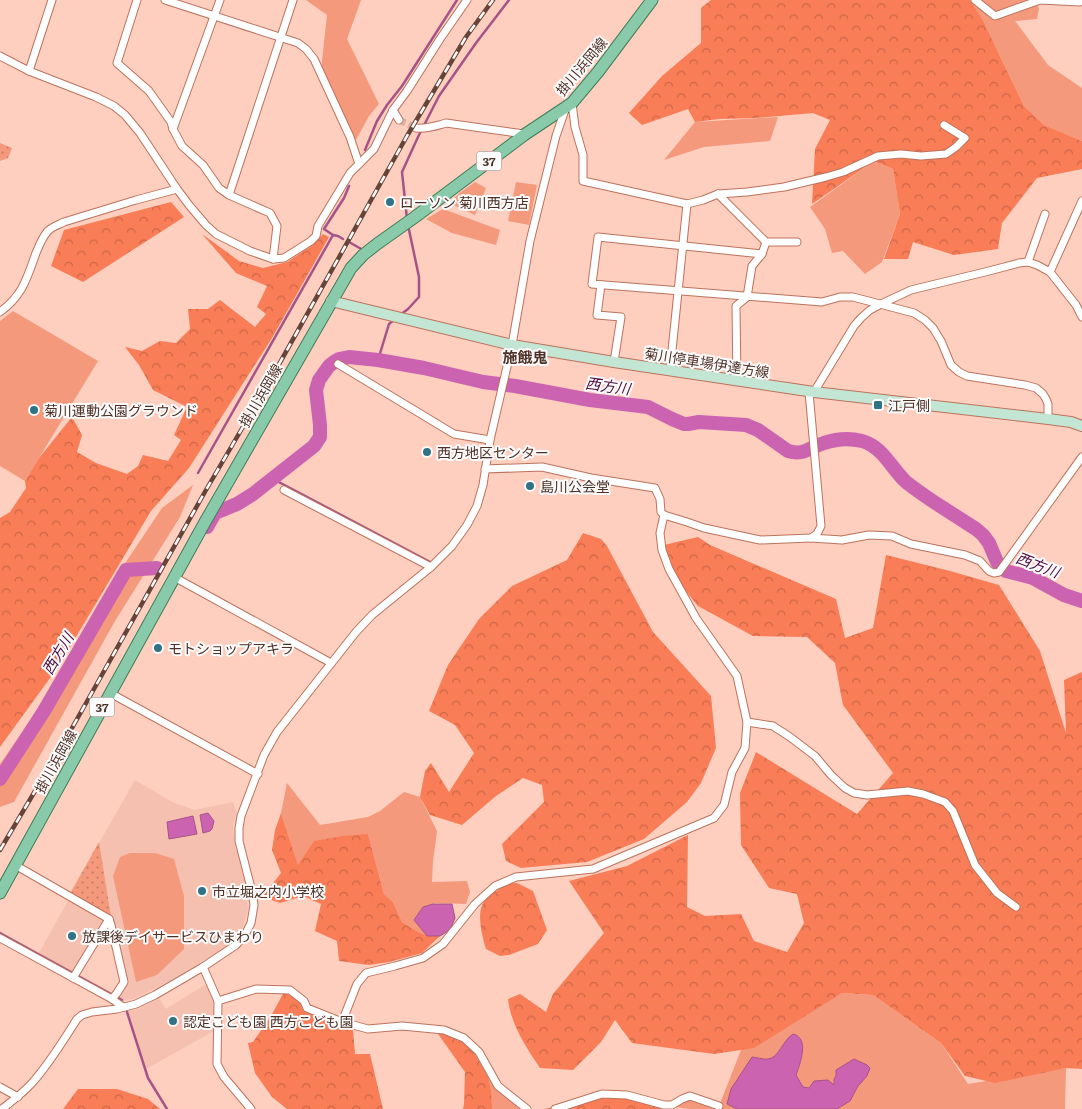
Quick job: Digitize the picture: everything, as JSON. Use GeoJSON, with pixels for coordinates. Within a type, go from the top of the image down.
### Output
{"type":"FeatureCollection","features":[{"type":"Feature","properties":{"kind":"main road","name":"掛川浜岡線"},"geometry":{"type":"LineString","coordinates":[[0,892],[221,493],[351,268],[364,254],[524,134],[569,105],[598,72],[652,0]]}},
{"type":"Feature","properties":{"kind":"main road","name":"菊川停車場伊達方線"},"geometry":{"type":"LineString","coordinates":[[332,301],[512,345],[812,392],[1048,419],[1071,422],[1082,426]]}},
{"type":"Feature","properties":{"kind":"street"},"geometry":{"type":"LineString","coordinates":[[28,71],[52,0]]}},
{"type":"Feature","properties":{"kind":"street"},"geometry":{"type":"LineString","coordinates":[[137,0],[117,63],[149,91],[170,122],[182,146],[203,165],[219,188],[228,195],[270,213],[276,226],[273,259]]}},
{"type":"Feature","properties":{"kind":"street"},"geometry":{"type":"LineString","coordinates":[[165,0],[298,43],[306,49],[314,59],[350,137],[359,164]]}},
{"type":"Feature","properties":{"kind":"street"},"geometry":{"type":"LineString","coordinates":[[173,129],[220,0]]}},
{"type":"Feature","properties":{"kind":"street"},"geometry":{"type":"LineString","coordinates":[[228,195],[293,0]]}},
{"type":"Feature","properties":{"kind":"street"},"geometry":{"type":"LineString","coordinates":[[0,56],[28,71],[96,97],[114,106],[140,133],[177,189],[206,225],[216,234],[250,251],[273,259],[284,258],[316,236],[322,218],[350,173],[374,149],[393,110],[467,0]]}},
{"type":"Feature","properties":{"kind":"street"},"geometry":{"type":"LineString","coordinates":[[975,0],[995,16],[1040,0],[1080,2]]}},
{"type":"Feature","properties":{"kind":"street"},"geometry":{"type":"LineString","coordinates":[[569,105],[583,155],[583,181],[687,204],[718,194],[784,187],[842,172],[878,156],[946,154],[965,138],[944,125]]}},
{"type":"Feature","properties":{"kind":"street"},"geometry":{"type":"LineString","coordinates":[[2,1109],[32,1083],[49,1062],[77,1019],[82,1015],[136,1004],[203,967],[236,945],[245,935],[251,923],[254,905],[239,841],[238,828],[264,755],[277,732],[356,632],[372,615],[431,567],[452,546],[467,525],[477,506],[512,345],[530,241],[556,136],[569,105]]}},
{"type":"Feature","properties":{"kind":"street"},"geometry":{"type":"LineString","coordinates":[[393,110],[399,120]]}},
{"type":"Feature","properties":{"kind":"street"},"geometry":{"type":"LineString","coordinates":[[416,128],[427,129],[446,124],[524,134]]}},
{"type":"Feature","properties":{"kind":"street"},"geometry":{"type":"LineString","coordinates":[[0,312],[18,296],[41,242],[47,232],[53,227],[64,222],[177,189]]}},
{"type":"Feature","properties":{"kind":"street"},"geometry":{"type":"LineString","coordinates":[[718,194],[766,242],[797,242]]}},
{"type":"Feature","properties":{"kind":"street"},"geometry":{"type":"LineString","coordinates":[[1050,272],[1082,201]]}},
{"type":"Feature","properties":{"kind":"street"},"geometry":{"type":"LineString","coordinates":[[670,370],[687,204]]}},
{"type":"Feature","properties":{"kind":"street"},"geometry":{"type":"LineString","coordinates":[[1028,262],[1045,214]]}},
{"type":"Feature","properties":{"kind":"street"},"geometry":{"type":"LineString","coordinates":[[762,254],[598,237],[592,284],[822,302],[840,297],[853,297],[914,313],[933,328],[951,365],[967,376],[1025,384],[1036,388],[1043,394],[1048,404],[1048,419]]}},
{"type":"Feature","properties":{"kind":"street"},"geometry":{"type":"LineString","coordinates":[[737,381],[736,306],[747,297],[752,266],[762,254],[766,242]]}},
{"type":"Feature","properties":{"kind":"street"},"geometry":{"type":"LineString","coordinates":[[810,538],[818,534],[821,526],[814,448],[812,392],[854,326],[866,314],[881,304],[911,290],[1028,262],[1050,272],[1076,305],[1082,317]]}},
{"type":"Feature","properties":{"kind":"street"},"geometry":{"type":"LineString","coordinates":[[601,285],[597,315],[621,317],[614,362]]}},
{"type":"Feature","properties":{"kind":"street"},"geometry":{"type":"LineString","coordinates":[[338,364],[454,434],[490,440]]}},
{"type":"Feature","properties":{"kind":"street"},"geometry":{"type":"LineString","coordinates":[[485,469],[542,467],[591,478],[655,488],[660,499],[661,512],[664,515],[704,528],[760,540],[810,538],[842,540],[869,535],[892,536],[910,544],[965,555],[980,561],[989,571],[994,573],[999,572],[1082,457]]}},
{"type":"Feature","properties":{"kind":"street"},"geometry":{"type":"LineString","coordinates":[[284,490],[431,567]]}},
{"type":"Feature","properties":{"kind":"street"},"geometry":{"type":"LineString","coordinates":[[342,1022],[357,984],[366,973],[423,958],[443,944],[475,904],[495,886],[516,877],[593,870],[714,818],[724,805],[732,772],[744,748],[747,722],[737,676],[696,618],[669,569],[662,550],[660,533],[664,515]]}},
{"type":"Feature","properties":{"kind":"street"},"geometry":{"type":"LineString","coordinates":[[174,577],[331,663]]}},
{"type":"Feature","properties":{"kind":"street"},"geometry":{"type":"LineString","coordinates":[[110,693],[258,774]]}},
{"type":"Feature","properties":{"kind":"street"},"geometry":{"type":"LineString","coordinates":[[747,722],[773,726],[790,737],[815,756],[831,775],[845,788],[854,793],[867,795],[908,792],[923,794],[945,802],[952,811],[975,865],[997,893],[1016,907]]}},
{"type":"Feature","properties":{"kind":"street"},"geometry":{"type":"LineString","coordinates":[[15,865],[109,918],[124,982],[114,997]]}},
{"type":"Feature","properties":{"kind":"street"},"geometry":{"type":"LineString","coordinates":[[74,976],[109,918]]}},
{"type":"Feature","properties":{"kind":"street"},"geometry":{"type":"LineString","coordinates":[[0,938],[114,997],[123,1007]]}},
{"type":"Feature","properties":{"kind":"street"},"geometry":{"type":"LineString","coordinates":[[203,967],[218,1001],[218,1064],[224,1077],[251,1109]]}},
{"type":"Feature","properties":{"kind":"street"},"geometry":{"type":"LineString","coordinates":[[218,1001],[256,989],[290,990],[304,1001],[307,1008],[342,1022],[368,1029],[402,1026],[444,1030],[464,1038],[479,1052],[498,1086],[527,1109]]}},
{"type":"Feature","properties":{"kind":"street"},"geometry":{"type":"LineString","coordinates":[[0,1087],[18,1097]]}},
{"type":"Feature","properties":{"kind":"street"},"geometry":{"type":"LineString","coordinates":[[556,1109],[602,1094],[627,1095],[664,1105],[672,1105],[690,1096],[719,1106]]}},
{"type":"Feature","properties":{"kind":"shaded area"},"geometry":{"type":"Polygon","coordinates":[[[306,0],[361,0],[347,39],[379,104],[369,116],[356,140],[321,70],[327,15],[306,0]]]}},
{"type":"Feature","properties":{"kind":"shaded area"},"geometry":{"type":"Polygon","coordinates":[[[970,0],[1034,0],[1039,8],[1037,19],[1015,21],[1048,65],[1082,88],[1082,141],[1044,125],[1024,106],[970,0]]]}},
{"type":"Feature","properties":{"kind":"shaded area"},"geometry":{"type":"Polygon","coordinates":[[[778,117],[770,141],[704,147],[664,160],[695,122],[778,117]]]}},
{"type":"Feature","properties":{"kind":"shaded area"},"geometry":{"type":"Polygon","coordinates":[[[0,143],[12,148],[8,158],[0,161],[0,143]]]}},
{"type":"Feature","properties":{"kind":"shaded area"},"geometry":{"type":"Polygon","coordinates":[[[874,161],[893,169],[900,214],[882,262],[865,274],[843,251],[832,253],[825,229],[810,207],[874,161]]]}},
{"type":"Feature","properties":{"kind":"shaded area"},"geometry":{"type":"Polygon","coordinates":[[[475,182],[486,188],[475,215],[449,203],[461,192],[475,182]]]}},
{"type":"Feature","properties":{"kind":"shaded area"},"geometry":{"type":"Polygon","coordinates":[[[516,182],[537,185],[529,225],[508,221],[516,182]]]}},
{"type":"Feature","properties":{"kind":"shaded area"},"geometry":{"type":"Polygon","coordinates":[[[443,209],[500,230],[496,245],[452,233],[426,219],[443,209]]]}},
{"type":"Feature","properties":{"kind":"shaded area","name":"菊川運動公園グラウンド"},"geometry":{"type":"Polygon","coordinates":[[[13,311],[98,361],[25,481],[0,466],[0,321],[13,311]]]}},
{"type":"Feature","properties":{"kind":"shaded area"},"geometry":{"type":"Polygon","coordinates":[[[193,485],[180,517],[115,621],[14,802],[0,807],[0,764],[76,655],[122,568],[162,508],[193,485]]]}},
{"type":"Feature","properties":{"kind":"shaded area"},"geometry":{"type":"Polygon","coordinates":[[[135,780],[172,802],[194,810],[233,802],[237,814],[233,824],[234,836],[245,884],[248,909],[242,929],[234,940],[221,950],[154,989],[133,999],[125,1000],[117,996],[125,982],[111,917],[71,892],[135,780]]]}},
{"type":"Feature","properties":{"kind":"shaded area"},"geometry":{"type":"Polygon","coordinates":[[[287,783],[320,825],[368,817],[380,811],[404,792],[420,797],[437,831],[432,882],[467,881],[470,892],[466,904],[436,903],[423,907],[415,920],[427,936],[402,922],[393,902],[384,894],[368,834],[298,866],[281,813],[287,783]]]}},
{"type":"Feature","properties":{"kind":"shaded area"},"geometry":{"type":"Polygon","coordinates":[[[208,813],[214,821],[212,829],[203,833],[200,815],[208,813]]]}},
{"type":"Feature","properties":{"kind":"shaded area"},"geometry":{"type":"Polygon","coordinates":[[[193,816],[197,834],[169,839],[167,822],[193,816]]]}},
{"type":"Feature","properties":{"kind":"shaded area"},"geometry":{"type":"Polygon","coordinates":[[[99,842],[111,917],[71,892],[99,842]]]}},
{"type":"Feature","properties":{"kind":"shaded area"},"geometry":{"type":"Polygon","coordinates":[[[130,853],[155,853],[174,859],[184,896],[184,949],[157,975],[136,982],[113,876],[120,857],[130,853]]]}},
{"type":"Feature","properties":{"kind":"shaded area","name":"放課後デイサービスひまわり"},"geometry":{"type":"Polygon","coordinates":[[[69,899],[105,920],[74,973],[39,953],[69,899]]]}},
{"type":"Feature","properties":{"kind":"shaded area"},"geometry":{"type":"Polygon","coordinates":[[[433,904],[452,904],[455,918],[450,930],[440,936],[427,936],[414,920],[423,907],[433,904]]]}},
{"type":"Feature","properties":{"kind":"shaded area","name":"認定こども園 西方こども園"},"geometry":{"type":"Polygon","coordinates":[[[208,983],[213,998],[214,1031],[146,1069],[128,1011],[138,1009],[159,998],[166,1009],[208,983]]]}},
{"type":"Feature","properties":{"kind":"shaded area"},"geometry":{"type":"Polygon","coordinates":[[[842,993],[873,995],[941,1043],[968,1084],[1066,1068],[1065,1109],[689,1109],[664,1105],[688,1096],[719,1106],[741,1050],[842,993]]]}},
{"type":"Feature","properties":{"kind":"shaded area"},"geometry":{"type":"Polygon","coordinates":[[[793,1034],[798,1036],[802,1046],[796,1075],[803,1087],[809,1088],[814,1081],[828,1080],[834,1085],[836,1070],[854,1059],[870,1068],[867,1076],[858,1086],[850,1101],[837,1109],[737,1109],[727,1104],[731,1089],[752,1057],[772,1058],[793,1034]]]}},
{"type":"Feature","properties":{"kind":"shaded area"},"geometry":{"type":"Polygon","coordinates":[[[488,1077],[530,1109],[491,1109],[488,1077]]]}},
{"type":"Feature","properties":{"kind":"green space"},"geometry":{"type":"Polygon","coordinates":[[[711,0],[970,0],[983,21],[1024,106],[1044,125],[1082,141],[1082,169],[1037,178],[1002,223],[998,249],[954,255],[913,242],[908,259],[884,259],[900,214],[893,169],[874,161],[812,204],[815,149],[830,120],[813,113],[695,122],[688,109],[642,125],[629,113],[662,76],[701,43],[701,8],[711,0]]]}},
{"type":"Feature","properties":{"kind":"green space"},"geometry":{"type":"Polygon","coordinates":[[[171,202],[184,217],[83,282],[51,266],[64,230],[171,202]]]}},
{"type":"Feature","properties":{"kind":"green space"},"geometry":{"type":"Polygon","coordinates":[[[202,234],[239,261],[263,268],[287,262],[310,247],[323,234],[329,237],[272,338],[189,468],[151,511],[58,667],[0,747],[0,518],[10,512],[26,488],[25,481],[39,458],[72,417],[82,435],[77,452],[96,463],[127,474],[138,466],[143,455],[168,461],[181,440],[174,435],[187,407],[153,390],[139,365],[125,347],[142,351],[160,341],[176,343],[190,329],[188,309],[208,309],[220,300],[255,327],[266,314],[257,307],[267,286],[236,273],[202,234]]]}},
{"type":"Feature","properties":{"kind":"green space"},"geometry":{"type":"Polygon","coordinates":[[[583,533],[601,539],[607,546],[653,632],[711,696],[716,748],[701,783],[687,802],[644,839],[587,862],[521,868],[506,861],[502,844],[544,802],[542,785],[523,778],[496,796],[462,825],[430,815],[420,797],[425,771],[431,763],[449,792],[474,753],[455,725],[429,711],[448,665],[479,619],[512,586],[567,560],[583,533]]]}},
{"type":"Feature","properties":{"kind":"green space"},"geometry":{"type":"Polygon","coordinates":[[[698,537],[710,545],[836,599],[845,638],[873,628],[886,555],[999,585],[1040,651],[1066,733],[1064,680],[1082,672],[1082,1069],[1066,1068],[995,1083],[965,1076],[941,1043],[873,995],[842,993],[754,1048],[714,1054],[632,1043],[615,1020],[601,1042],[573,1070],[540,1068],[516,1027],[508,999],[520,994],[546,1012],[553,994],[604,933],[569,881],[627,866],[688,835],[687,907],[705,916],[741,914],[754,941],[787,952],[804,923],[797,894],[769,888],[741,845],[740,793],[756,752],[857,814],[893,773],[843,705],[835,663],[807,637],[753,636],[698,606],[674,577],[664,545],[698,537]]]}},
{"type":"Feature","properties":{"kind":"green space"},"geometry":{"type":"Polygon","coordinates":[[[281,813],[298,865],[314,841],[368,834],[384,894],[393,902],[402,922],[427,936],[440,936],[422,953],[389,962],[369,965],[339,961],[337,941],[315,931],[321,904],[303,896],[280,903],[260,896],[267,891],[281,873],[272,850],[275,830],[281,813]]]}},
{"type":"Feature","properties":{"kind":"green space"},"geometry":{"type":"Polygon","coordinates":[[[509,883],[517,883],[533,891],[547,930],[538,944],[509,955],[500,956],[486,949],[480,916],[486,899],[509,883]]]}},
{"type":"Feature","properties":{"kind":"green space"},"geometry":{"type":"Polygon","coordinates":[[[284,992],[301,1002],[303,1010],[353,1030],[355,1054],[370,1054],[383,1109],[287,1109],[272,1097],[255,1073],[248,1043],[253,1042],[271,1016],[284,992]]]}},
{"type":"Feature","properties":{"kind":"green space"},"geometry":{"type":"Polygon","coordinates":[[[436,1031],[464,1043],[475,1054],[488,1077],[492,1109],[463,1109],[465,1072],[436,1031]]]}},
{"type":"Feature","properties":{"kind":"green space"},"geometry":{"type":"Polygon","coordinates":[[[78,1089],[117,1089],[148,1099],[160,1109],[63,1109],[78,1089]]]}},
{"type":"Feature","properties":{"kind":"green space"},"geometry":{"type":"Polygon","coordinates":[[[602,1094],[664,1105],[663,1109],[544,1109],[602,1094]]]}},
{"type":"Feature","properties":{"kind":"waterway"},"geometry":{"type":"LineString","coordinates":[[365,150],[377,121],[402,86],[457,0]]}},
{"type":"Feature","properties":{"kind":"waterway"},"geometry":{"type":"LineString","coordinates":[[407,219],[402,172],[418,137],[439,96],[509,0]]}},
{"type":"Feature","properties":{"kind":"waterway"},"geometry":{"type":"LineString","coordinates":[[198,473],[333,235],[324,229],[344,198],[349,186]]}},
{"type":"Feature","properties":{"kind":"waterway"},"geometry":{"type":"LineString","coordinates":[[400,315],[419,297],[419,277],[408,225]]}},
{"type":"Feature","properties":{"kind":"waterway"},"geometry":{"type":"LineString","coordinates":[[333,235],[343,239]]}},
{"type":"Feature","properties":{"kind":"waterway"},"geometry":{"type":"LineString","coordinates":[[349,242],[363,250]]}},
{"type":"Feature","properties":{"kind":"waterway"},"geometry":{"type":"LineString","coordinates":[[378,360],[389,324],[394,320]]}},
{"type":"Feature","properties":{"kind":"waterway","name":"西方川"},"geometry":{"type":"LineString","coordinates":[[207,527],[215,513],[237,504],[253,494],[314,446],[320,437],[316,390],[319,380],[334,362],[349,357],[424,368],[483,382],[590,400],[648,407],[684,424],[699,422],[746,425],[758,430],[788,451],[794,452],[803,452],[833,441],[848,439],[862,441],[876,448],[906,482],[983,535],[989,543],[997,562],[1006,571],[1033,578],[1064,595],[1082,601]]}},
{"type":"Feature","properties":{"kind":"waterway"},"geometry":{"type":"LineString","coordinates":[[273,479],[432,563]]}},
{"type":"Feature","properties":{"kind":"waterway","name":"西方川"},"geometry":{"type":"LineString","coordinates":[[0,779],[44,711],[126,570],[157,568]]}},
{"type":"Feature","properties":{"kind":"waterway"},"geometry":{"type":"LineString","coordinates":[[0,933],[122,1000]]}},
{"type":"Feature","properties":{"kind":"waterway"},"geometry":{"type":"LineString","coordinates":[[127,1012],[148,1078],[167,1109]]}},
{"type":"Feature","properties":{"kind":"tunnel"},"geometry":{"type":"LineString","coordinates":[[399,120],[416,128]]}},
{"type":"Feature","properties":{"kind":"railway"},"geometry":{"type":"LineString","coordinates":[[0,850],[63,744],[407,136],[466,37],[493,0]]}},
{"type":"Feature","properties":{"kind":"place","name":"ローソン 菊川西方店"},"geometry":{"type":"Point","coordinates":[390,202]}},
{"type":"Feature","properties":{"kind":"place","name":"江戸側"},"geometry":{"type":"Point","coordinates":[878,405]}},
{"type":"Feature","properties":{"kind":"place","name":"菊川運動公園グラウンド"},"geometry":{"type":"Point","coordinates":[34,410]}},
{"type":"Feature","properties":{"kind":"place","name":"西方地区センター"},"geometry":{"type":"Point","coordinates":[427,452]}},
{"type":"Feature","properties":{"kind":"place","name":"島川公会堂"},"geometry":{"type":"Point","coordinates":[530,486]}},
{"type":"Feature","properties":{"kind":"place","name":"モトショップアキラ"},"geometry":{"type":"Point","coordinates":[158,648]}},
{"type":"Feature","properties":{"kind":"place","name":"市立堀之内小学校"},"geometry":{"type":"Point","coordinates":[202,891]}},
{"type":"Feature","properties":{"kind":"place","name":"放課後デイサービスひまわり"},"geometry":{"type":"Point","coordinates":[72,936]}},
{"type":"Feature","properties":{"kind":"place","name":"認定こども園 西方こども園"},"geometry":{"type":"Point","coordinates":[173,1021]}},
{"type":"Feature","properties":{"kind":"district","name":"施餓鬼"},"geometry":{"type":"Point","coordinates":[525,356]}}]}
